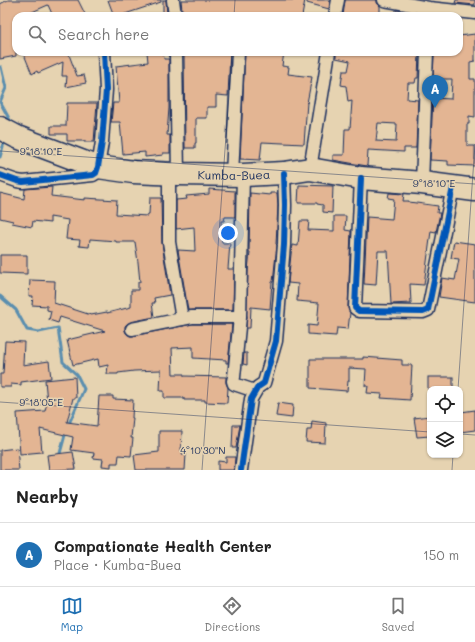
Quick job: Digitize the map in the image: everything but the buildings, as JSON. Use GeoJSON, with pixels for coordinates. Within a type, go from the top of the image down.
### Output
{"type":"FeatureCollection","features":[{"type":"Feature","properties":{"kind":"highway","name":"Kumba-Buea"},"geometry":{"type":"LineString","coordinates":[[0,128],[17,137],[98,167],[133,172],[238,175],[284,173],[310,169],[361,178],[422,183],[475,190]]}},
{"type":"Feature","properties":{"kind":"street"},"geometry":{"type":"LineString","coordinates":[[172,0],[174,12]]}},
{"type":"Feature","properties":{"kind":"street"},"geometry":{"type":"LineString","coordinates":[[336,12],[338,0]]}},
{"type":"Feature","properties":{"kind":"street"},"geometry":{"type":"LineString","coordinates":[[384,0],[429,12],[449,5],[475,13]]}},
{"type":"Feature","properties":{"kind":"street"},"geometry":{"type":"LineString","coordinates":[[0,175],[23,182],[93,175],[96,173],[104,126],[106,90],[104,56]]}},
{"type":"Feature","properties":{"kind":"street"},"geometry":{"type":"LineString","coordinates":[[176,56],[173,174],[169,242],[182,319]]}},
{"type":"Feature","properties":{"kind":"street"},"geometry":{"type":"LineString","coordinates":[[238,56],[240,317],[233,381],[234,384],[255,391]]}},
{"type":"Feature","properties":{"kind":"street"},"geometry":{"type":"LineString","coordinates":[[310,169],[328,56]]}},
{"type":"Feature","properties":{"kind":"street"},"geometry":{"type":"LineString","coordinates":[[422,183],[427,56]]}},
{"type":"Feature","properties":{"kind":"street"},"geometry":{"type":"LineString","coordinates":[[241,470],[252,399],[258,387],[264,383],[276,341],[284,246],[284,173]]}},
{"type":"Feature","properties":{"kind":"street"},"geometry":{"type":"LineString","coordinates":[[361,178],[355,308],[359,311],[423,312],[428,310],[453,187]]}},
{"type":"Feature","properties":{"kind":"street"},"geometry":{"type":"LineString","coordinates":[[132,329],[192,316],[240,317]]}},
{"type":"Feature","properties":{"kind":"waterway"},"geometry":{"type":"LineString","coordinates":[[0,67],[6,88],[0,102]]}},
{"type":"Feature","properties":{"kind":"waterway"},"geometry":{"type":"LineString","coordinates":[[0,102],[11,122],[10,125]]}},
{"type":"Feature","properties":{"kind":"waterway"},"geometry":{"type":"LineString","coordinates":[[0,157],[5,139]]}},
{"type":"Feature","properties":{"kind":"waterway"},"geometry":{"type":"LineString","coordinates":[[0,296],[16,310],[27,330],[39,332],[58,328],[63,362],[77,375],[84,389],[68,426]]}},
{"type":"Feature","properties":{"kind":"waterway"},"geometry":{"type":"LineString","coordinates":[[59,457],[66,431]]}},
{"type":"Feature","properties":{"kind":"cycle path"},"geometry":{"type":"LineString","coordinates":[[0,175],[23,182],[93,175],[96,173],[102,142],[106,90],[104,56]]}},
{"type":"Feature","properties":{"kind":"cycle path"},"geometry":{"type":"LineString","coordinates":[[241,470],[251,399],[258,387],[264,383],[276,341],[284,245],[284,173]]}},
{"type":"Feature","properties":{"kind":"cycle path"},"geometry":{"type":"LineString","coordinates":[[361,178],[355,308],[359,311],[423,312],[428,310],[453,187]]}},
{"type":"Feature","properties":{"kind":"place","name":"Compationate Health Center"},"geometry":{"type":"Point","coordinates":[435,108]}}]}
